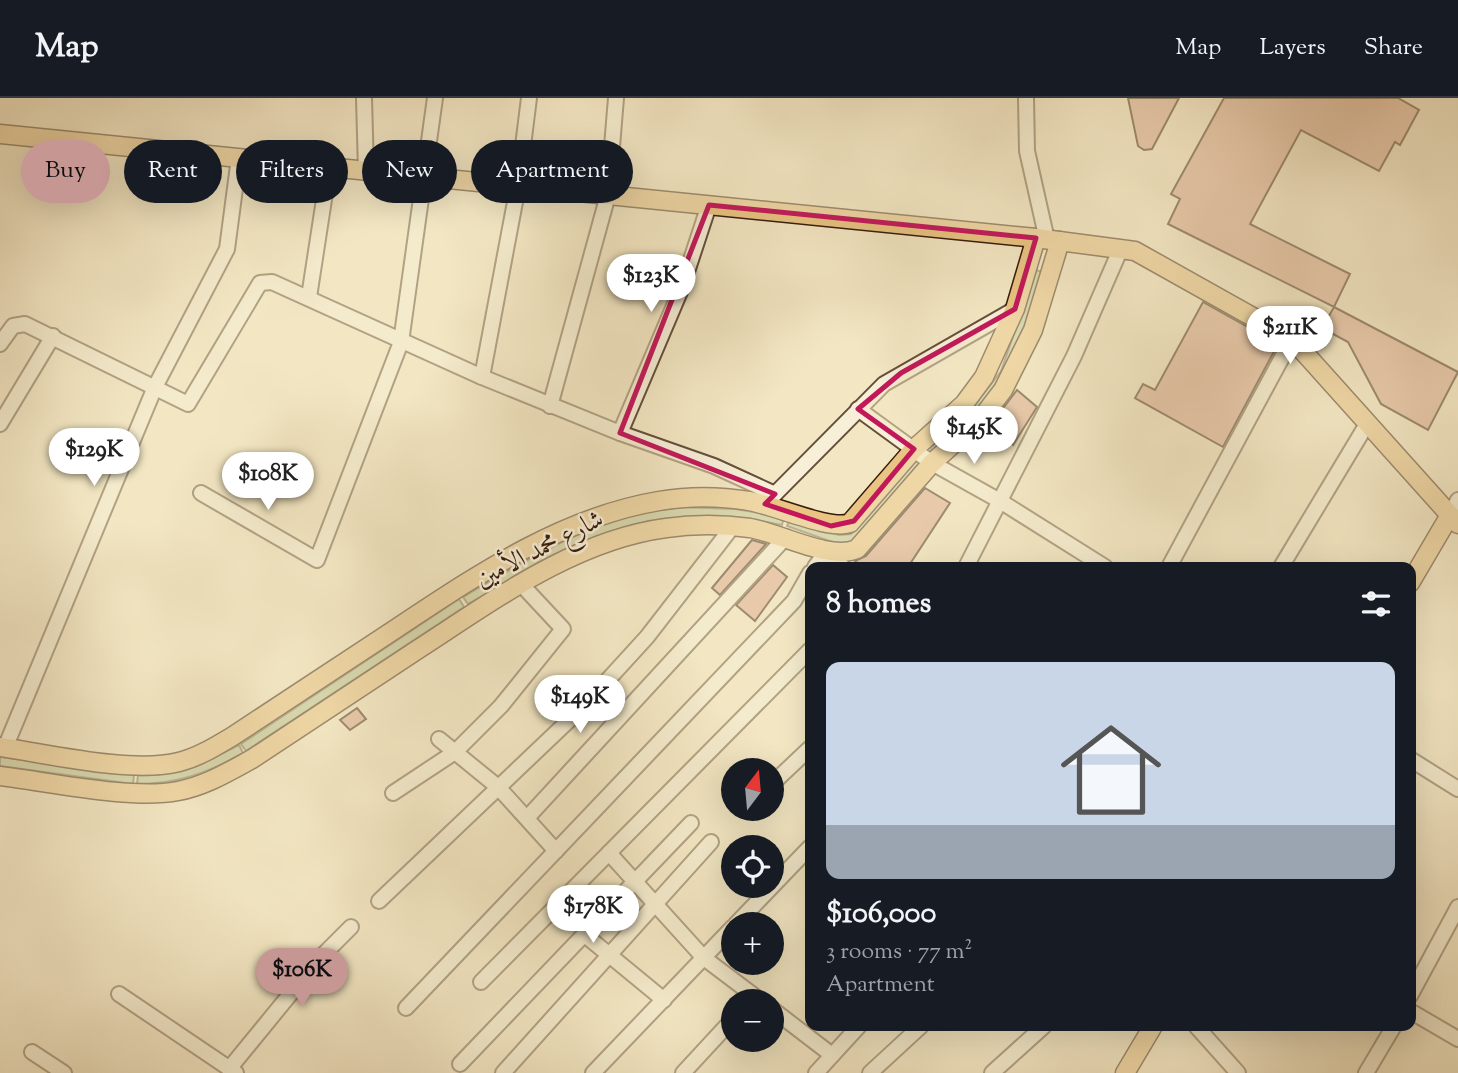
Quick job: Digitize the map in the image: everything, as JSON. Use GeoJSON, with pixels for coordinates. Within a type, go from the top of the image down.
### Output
{"type":"FeatureCollection","features":[{"type":"Feature","properties":{"kind":"main road"},"geometry":{"type":"LineString","coordinates":[[0,134],[236,158]]}},
{"type":"Feature","properties":{"kind":"main road"},"geometry":{"type":"LineString","coordinates":[[633,197],[1135,251],[1292,339],[1367,424],[1455,513],[1416,574]]}},
{"type":"Feature","properties":{"kind":"main road","name":"شارع محمد الأمين"},"geometry":{"type":"LineString","coordinates":[[3,747],[133,765],[160,765],[187,759],[233,736],[478,575],[568,529],[615,512],[660,501],[707,497],[770,499],[831,526],[846,525],[854,520],[914,449],[953,415],[976,390],[992,363],[1048,240]]}},
{"type":"Feature","properties":{"kind":"main road","name":"شارع محمد الأمين"},"geometry":{"type":"LineString","coordinates":[[0,776],[147,793],[177,791],[206,783],[252,759],[522,584],[593,548],[639,533],[687,525],[733,526],[786,537],[827,551],[845,553],[865,543],[932,463],[980,420],[1012,376],[1033,330],[1048,240]]}},
{"type":"Feature","properties":{"kind":"main road"},"geometry":{"type":"LineString","coordinates":[[1125,1073],[1150,1031]]}},
{"type":"Feature","properties":{"kind":"street"},"geometry":{"type":"LineString","coordinates":[[364,98],[365,140]]}},
{"type":"Feature","properties":{"kind":"street"},"geometry":{"type":"LineString","coordinates":[[430,140],[435,98]]}},
{"type":"Feature","properties":{"kind":"street"},"geometry":{"type":"LineString","coordinates":[[524,140],[529,98]]}},
{"type":"Feature","properties":{"kind":"street"},"geometry":{"type":"LineString","coordinates":[[613,140],[616,98]]}},
{"type":"Feature","properties":{"kind":"street"},"geometry":{"type":"LineString","coordinates":[[1027,98],[1027,151],[1048,240]]}},
{"type":"Feature","properties":{"kind":"street"},"geometry":{"type":"LineString","coordinates":[[3,747],[155,387],[228,249],[236,183]]}},
{"type":"Feature","properties":{"kind":"street"},"geometry":{"type":"LineString","coordinates":[[309,297],[323,203]]}},
{"type":"Feature","properties":{"kind":"street"},"geometry":{"type":"LineString","coordinates":[[201,493],[317,560],[401,342],[422,203]]}},
{"type":"Feature","properties":{"kind":"street"},"geometry":{"type":"LineString","coordinates":[[482,377],[515,203]]}},
{"type":"Feature","properties":{"kind":"street"},"geometry":{"type":"LineString","coordinates":[[550,406],[606,203]]}},
{"type":"Feature","properties":{"kind":"street"},"geometry":{"type":"LineString","coordinates":[[620,433],[682,287],[709,205]]}},
{"type":"Feature","properties":{"kind":"street"},"geometry":{"type":"LineString","coordinates":[[969,562],[1074,356],[1121,248]]}},
{"type":"Feature","properties":{"kind":"street"},"geometry":{"type":"LineString","coordinates":[[0,344],[13,326],[25,324],[188,404],[260,284],[280,284],[401,342],[550,406],[714,466],[770,499],[858,409],[901,373],[1015,309]]}},
{"type":"Feature","properties":{"kind":"street"},"geometry":{"type":"LineString","coordinates":[[0,424],[53,337]]}},
{"type":"Feature","properties":{"kind":"street"},"geometry":{"type":"LineString","coordinates":[[1172,562],[1292,339]]}},
{"type":"Feature","properties":{"kind":"street"},"geometry":{"type":"LineString","coordinates":[[858,409],[932,463],[1000,500],[1097,562]]}},
{"type":"Feature","properties":{"kind":"street"},"geometry":{"type":"LineString","coordinates":[[1284,562],[1367,424]]}},
{"type":"Feature","properties":{"kind":"street"},"geometry":{"type":"LineString","coordinates":[[379,901],[498,787],[538,753],[647,637],[733,526]]}},
{"type":"Feature","properties":{"kind":"street"},"geometry":{"type":"LineString","coordinates":[[527,818],[786,537]]}},
{"type":"Feature","properties":{"kind":"street"},"geometry":{"type":"LineString","coordinates":[[819,562],[827,551],[838,562]]}},
{"type":"Feature","properties":{"kind":"street"},"geometry":{"type":"LineString","coordinates":[[406,1008],[794,601],[805,582]]}},
{"type":"Feature","properties":{"kind":"street"},"geometry":{"type":"LineString","coordinates":[[393,793],[455,752],[501,706],[563,629],[522,584]]}},
{"type":"Feature","properties":{"kind":"street"},"geometry":{"type":"LineString","coordinates":[[481,982],[805,655]]}},
{"type":"Feature","properties":{"kind":"street"},"geometry":{"type":"LineString","coordinates":[[439,739],[498,787],[556,851]]}},
{"type":"Feature","properties":{"kind":"street"},"geometry":{"type":"LineString","coordinates":[[784,773],[805,753]]}},
{"type":"Feature","properties":{"kind":"street"},"geometry":{"type":"LineString","coordinates":[[1416,763],[1458,789]]}},
{"type":"Feature","properties":{"kind":"street"},"geometry":{"type":"LineString","coordinates":[[460,1064],[691,823]]}},
{"type":"Feature","properties":{"kind":"street"},"geometry":{"type":"LineString","coordinates":[[503,1073],[711,842]]}},
{"type":"Feature","properties":{"kind":"street"},"geometry":{"type":"LineString","coordinates":[[747,912],[805,852]]}},
{"type":"Feature","properties":{"kind":"street"},"geometry":{"type":"LineString","coordinates":[[609,853],[704,958],[743,989]]}},
{"type":"Feature","properties":{"kind":"street"},"geometry":{"type":"LineString","coordinates":[[1416,985],[1458,906]]}},
{"type":"Feature","properties":{"kind":"street"},"geometry":{"type":"LineString","coordinates":[[119,994],[233,1071],[319,960],[351,927]]}},
{"type":"Feature","properties":{"kind":"street"},"geometry":{"type":"LineString","coordinates":[[585,935],[664,1000]]}},
{"type":"Feature","properties":{"kind":"street"},"geometry":{"type":"LineString","coordinates":[[593,1073],[721,939]]}},
{"type":"Feature","properties":{"kind":"street"},"geometry":{"type":"LineString","coordinates":[[1416,1014],[1458,1039]]}},
{"type":"Feature","properties":{"kind":"street"},"geometry":{"type":"LineString","coordinates":[[784,1022],[826,1066],[855,1031]]}},
{"type":"Feature","properties":{"kind":"street"},"geometry":{"type":"LineString","coordinates":[[870,1073],[916,1031]]}},
{"type":"Feature","properties":{"kind":"street"},"geometry":{"type":"LineString","coordinates":[[992,1073],[1038,1031]]}},
{"type":"Feature","properties":{"kind":"street"},"geometry":{"type":"LineString","coordinates":[[1200,1031],[1238,1073]]}},
{"type":"Feature","properties":{"kind":"street"},"geometry":{"type":"LineString","coordinates":[[1366,1073],[1391,1031]]}},
{"type":"Feature","properties":{"kind":"street"},"geometry":{"type":"LineString","coordinates":[[683,1073],[721,1032]]}},
{"type":"Feature","properties":{"kind":"street"},"geometry":{"type":"LineString","coordinates":[[32,1052],[64,1073]]}},
{"type":"Feature","properties":{"kind":"highlighted area"},"geometry":{"type":"Polygon","coordinates":[[[709,205],[1036,238],[1015,309],[901,373],[858,409],[914,449],[854,521],[831,526],[765,504],[775,494],[620,433],[709,205]]]}},
{"type":"Feature","properties":{"kind":"green space"},"geometry":{"type":"Polygon","coordinates":[[[1036,270],[1042,272],[1017,351],[987,402],[935,453],[930,448],[970,411],[1001,371],[1036,270]]]}},
{"type":"Feature","properties":{"kind":"green space"},"geometry":{"type":"Polygon","coordinates":[[[917,459],[923,463],[870,527],[849,544],[835,543],[787,526],[790,519],[839,535],[851,534],[917,459]]]}},
{"type":"Feature","properties":{"kind":"green space"},"geometry":{"type":"Polygon","coordinates":[[[677,507],[735,509],[784,517],[782,525],[735,518],[692,517],[617,531],[546,562],[468,604],[463,597],[566,540],[621,519],[677,507]]]}},
{"type":"Feature","properties":{"kind":"green space"},"geometry":{"type":"Polygon","coordinates":[[[459,599],[464,607],[246,751],[241,744],[459,599]]]}},
{"type":"Feature","properties":{"kind":"green space"},"geometry":{"type":"Polygon","coordinates":[[[239,745],[243,753],[205,772],[166,782],[137,784],[138,775],[178,771],[203,763],[239,745]]]}},
{"type":"Feature","properties":{"kind":"green space"},"geometry":{"type":"Polygon","coordinates":[[[0,757],[134,775],[133,784],[0,766],[0,757]]]}},
{"type":"Feature","properties":{"kind":"building"},"geometry":{"type":"Polygon","coordinates":[[[1128,98],[1179,98],[1152,149],[1144,150],[1138,146],[1128,98]]]}},
{"type":"Feature","properties":{"kind":"building"},"geometry":{"type":"Polygon","coordinates":[[[1224,98],[1398,98],[1419,110],[1400,145],[1395,142],[1379,171],[1301,130],[1250,224],[1350,274],[1334,307],[1168,224],[1180,199],[1171,194],[1224,98]]]}},
{"type":"Feature","properties":{"kind":"building"},"geometry":{"type":"Polygon","coordinates":[[[1203,302],[1278,344],[1223,447],[1135,398],[1143,384],[1155,390],[1203,302]]]}},
{"type":"Feature","properties":{"kind":"building"},"geometry":{"type":"Polygon","coordinates":[[[1334,307],[1458,372],[1428,430],[1381,404],[1348,342],[1322,328],[1334,307]]]}},
{"type":"Feature","properties":{"kind":"building"},"geometry":{"type":"Polygon","coordinates":[[[1017,390],[1037,407],[1013,445],[992,423],[1017,390]]]}},
{"type":"Feature","properties":{"kind":"building"},"geometry":{"type":"Polygon","coordinates":[[[925,488],[950,503],[911,562],[855,561],[866,556],[925,488]]]}},
{"type":"Feature","properties":{"kind":"building"},"geometry":{"type":"Polygon","coordinates":[[[752,540],[766,544],[720,595],[712,588],[752,540]]]}},
{"type":"Feature","properties":{"kind":"building"},"geometry":{"type":"Polygon","coordinates":[[[773,565],[787,577],[755,621],[736,605],[773,565]]]}},
{"type":"Feature","properties":{"kind":"building"},"geometry":{"type":"Polygon","coordinates":[[[357,708],[366,719],[350,730],[340,720],[357,708]]]}}]}
